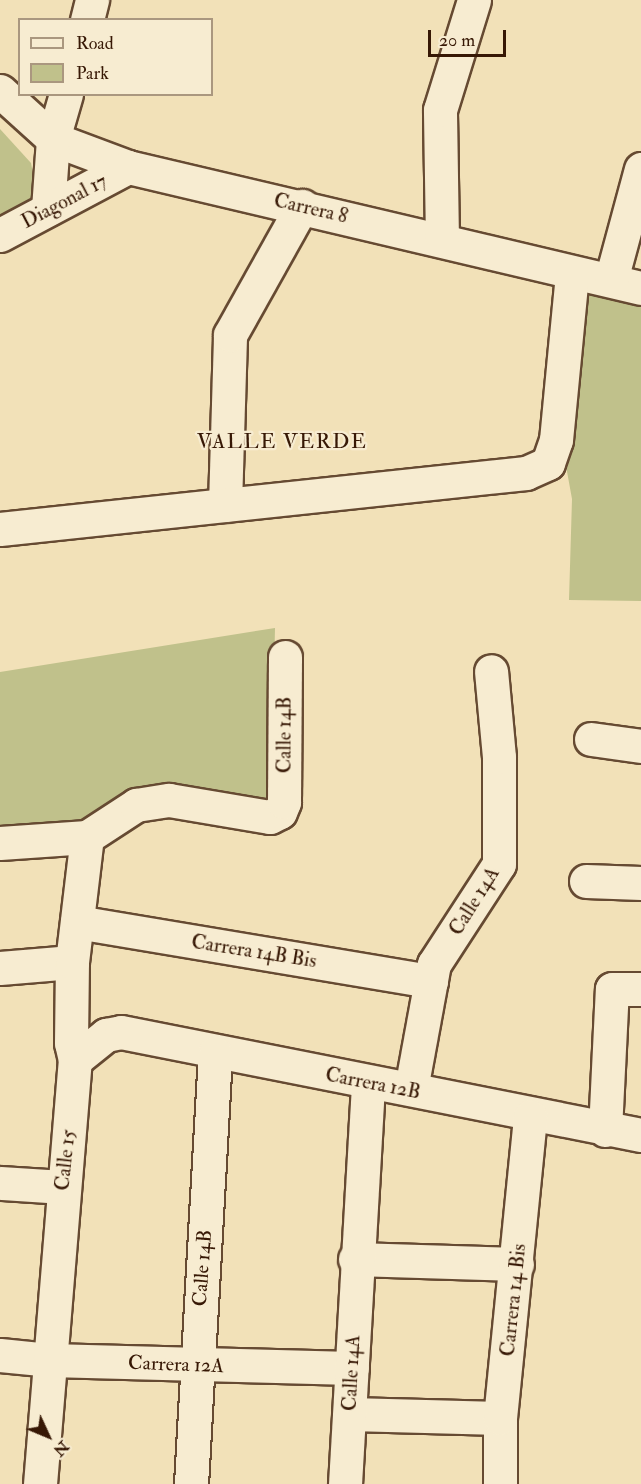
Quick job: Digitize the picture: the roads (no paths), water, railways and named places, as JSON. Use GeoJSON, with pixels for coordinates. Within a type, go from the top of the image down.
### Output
{"type":"FeatureCollection","features":[{"type":"Feature","properties":{"kind":"street"},"geometry":{"type":"LineString","coordinates":[[88,18],[92,0]]}},
{"type":"Feature","properties":{"kind":"street"},"geometry":{"type":"LineString","coordinates":[[442,240],[440,110],[474,0]]}},
{"type":"Feature","properties":{"kind":"street","name":"Carrera 8"},"geometry":{"type":"LineString","coordinates":[[0,90],[53,139],[128,167],[302,206],[572,274],[626,284]]}},
{"type":"Feature","properties":{"kind":"street"},"geometry":{"type":"LineString","coordinates":[[48,209],[53,139],[65,96]]}},
{"type":"Feature","properties":{"kind":"street","name":"Diagonal 17"},"geometry":{"type":"LineString","coordinates":[[0,235],[128,167]]}},
{"type":"Feature","properties":{"kind":"street"},"geometry":{"type":"LineString","coordinates":[[626,284],[641,169]]}},
{"type":"Feature","properties":{"kind":"street"},"geometry":{"type":"LineString","coordinates":[[225,505],[230,336],[302,206]]}},
{"type":"Feature","properties":{"kind":"street"},"geometry":{"type":"LineString","coordinates":[[0,530],[526,473],[548,463],[556,440],[572,274]]}},
{"type":"Feature","properties":{"kind":"street","name":"Calle 14B"},"geometry":{"type":"LineString","coordinates":[[87,837],[136,805],[169,800],[270,817],[280,812],[285,802],[285,657]]}},
{"type":"Feature","properties":{"kind":"street","name":"Calle 14A"},"geometry":{"type":"LineString","coordinates":[[411,1089],[434,964],[499,864],[500,757],[492,671]]}},
{"type":"Feature","properties":{"kind":"street"},"geometry":{"type":"LineString","coordinates":[[591,739],[641,746]]}},
{"type":"Feature","properties":{"kind":"street"},"geometry":{"type":"LineString","coordinates":[[0,843],[87,837]]}},
{"type":"Feature","properties":{"kind":"street","name":"Calle 15"},"geometry":{"type":"LineString","coordinates":[[40,1484],[62,1187],[75,1060],[71,1043],[72,962],[87,837]]}},
{"type":"Feature","properties":{"kind":"street"},"geometry":{"type":"LineString","coordinates":[[586,881],[641,883]]}},
{"type":"Feature","properties":{"kind":"street","name":"Carrera 14B Bis"},"geometry":{"type":"LineString","coordinates":[[77,922],[431,981]]}},
{"type":"Feature","properties":{"kind":"street"},"geometry":{"type":"LineString","coordinates":[[0,968],[72,962]]}},
{"type":"Feature","properties":{"kind":"street"},"geometry":{"type":"LineString","coordinates":[[605,1130],[627,989]]}},
{"type":"Feature","properties":{"kind":"street","name":"Carrera 12B"},"geometry":{"type":"LineString","coordinates":[[75,1060],[106,1035],[121,1032],[215,1053],[411,1089],[530,1116],[641,1135]]}},
{"type":"Feature","properties":{"kind":"street","name":"Calle 14B"},"geometry":{"type":"LineString","coordinates":[[191,1484],[215,1053]]}},
{"type":"Feature","properties":{"kind":"street","name":"Calle 14A"},"geometry":{"type":"LineString","coordinates":[[345,1484],[356,1259],[369,1082]]}},
{"type":"Feature","properties":{"kind":"street","name":"Carrera 14 Bis"},"geometry":{"type":"LineString","coordinates":[[500,1484],[500,1418],[530,1116]]}},
{"type":"Feature","properties":{"kind":"street"},"geometry":{"type":"LineString","coordinates":[[0,1183],[62,1187]]}},
{"type":"Feature","properties":{"kind":"street"},"geometry":{"type":"LineString","coordinates":[[356,1259],[517,1264]]}},
{"type":"Feature","properties":{"kind":"street","name":"Carrera 12A"},"geometry":{"type":"LineString","coordinates":[[0,1354],[49,1360],[352,1368]]}},
{"type":"Feature","properties":{"kind":"street"},"geometry":{"type":"LineString","coordinates":[[350,1414],[500,1418]]}},
{"type":"Feature","properties":{"kind":"district","name":"VALLE VERDE"},"geometry":{"type":"Point","coordinates":[282,442]}}]}
